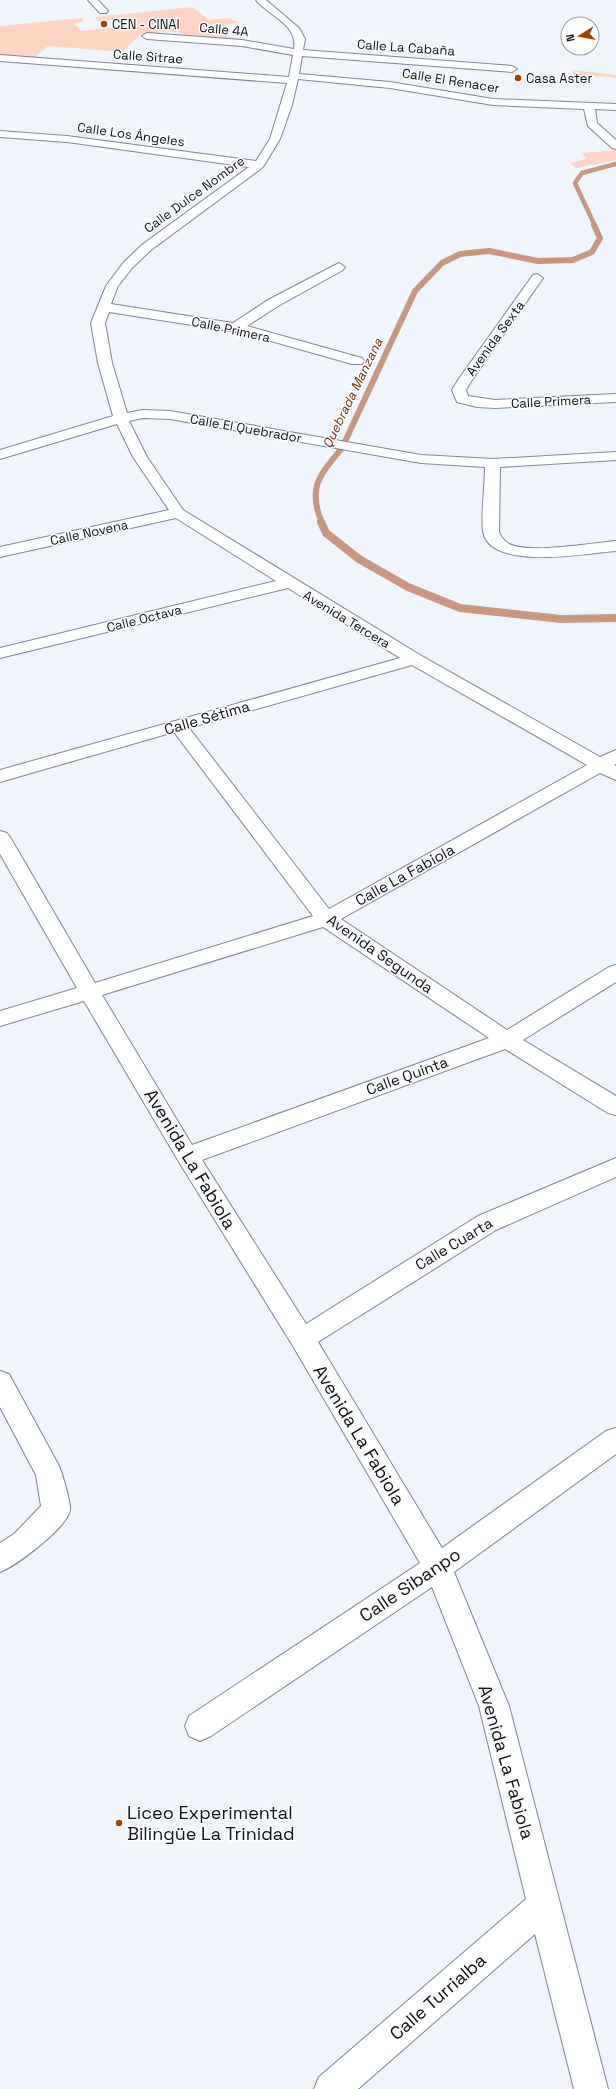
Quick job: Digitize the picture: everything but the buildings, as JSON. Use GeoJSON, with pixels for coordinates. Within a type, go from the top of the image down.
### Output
{"type":"FeatureCollection","features":[{"type":"Feature","properties":{"kind":"street"},"geometry":{"type":"LineString","coordinates":[[93,0],[103,11]]}},
{"type":"Feature","properties":{"kind":"street","name":"Calle Dulce Nombre"},"geometry":{"type":"LineString","coordinates":[[121,418],[104,363],[98,323],[112,286],[128,265],[147,247],[259,165],[275,139],[294,78],[300,39],[296,30],[260,0]]}},
{"type":"Feature","properties":{"kind":"street","name":"Calle 4A"},"geometry":{"type":"LineString","coordinates":[[147,36],[242,43],[298,53]]}},
{"type":"Feature","properties":{"kind":"street","name":"Calle La Cabaña"},"geometry":{"type":"LineString","coordinates":[[298,53],[512,69]]}},
{"type":"Feature","properties":{"kind":"street","name":"Calle Sitrae"},"geometry":{"type":"LineString","coordinates":[[0,58],[330,80]]}},
{"type":"Feature","properties":{"kind":"street","name":"Calle El Renacer"},"geometry":{"type":"LineString","coordinates":[[330,80],[390,85],[493,102],[616,107]]}},
{"type":"Feature","properties":{"kind":"street"},"geometry":{"type":"LineString","coordinates":[[590,106],[592,124],[616,146]]}},
{"type":"Feature","properties":{"kind":"street","name":"Calle Los Ángeles"},"geometry":{"type":"LineString","coordinates":[[0,134],[67,140],[259,165]]}},
{"type":"Feature","properties":{"kind":"street"},"geometry":{"type":"LineString","coordinates":[[236,328],[273,303],[339,267]]}},
{"type":"Feature","properties":{"kind":"street","name":"Avenida Sexta"},"geometry":{"type":"LineString","coordinates":[[462,399],[459,390],[465,380],[537,278]]}},
{"type":"Feature","properties":{"kind":"street","name":"Calle Primera"},"geometry":{"type":"LineString","coordinates":[[104,307],[236,328],[357,361]]}},
{"type":"Feature","properties":{"kind":"street","name":"Calle Primera"},"geometry":{"type":"LineString","coordinates":[[462,399],[478,403],[495,404],[616,398]]}},
{"type":"Feature","properties":{"kind":"street","name":"Calle El Quebrador"},"geometry":{"type":"LineString","coordinates":[[0,455],[121,418],[144,414],[170,415],[421,459],[493,464],[616,456]]}},
{"type":"Feature","properties":{"kind":"street","name":"Avenida Tercera"},"geometry":{"type":"LineString","coordinates":[[121,418],[140,458],[178,513],[288,583],[414,659],[610,765]]}},
{"type":"Feature","properties":{"kind":"street"},"geometry":{"type":"LineString","coordinates":[[493,464],[491,532],[496,540],[504,547],[528,552],[616,546]]}},
{"type":"Feature","properties":{"kind":"street","name":"Calle Novena"},"geometry":{"type":"LineString","coordinates":[[0,552],[178,513]]}},
{"type":"Feature","properties":{"kind":"street","name":"Calle Octava"},"geometry":{"type":"LineString","coordinates":[[0,653],[288,583]]}},
{"type":"Feature","properties":{"kind":"street","name":"Calle Sétima"},"geometry":{"type":"LineString","coordinates":[[0,776],[179,727],[414,659]]}},
{"type":"Feature","properties":{"kind":"street","name":"Avenida Segunda"},"geometry":{"type":"LineString","coordinates":[[179,727],[326,919],[507,1040],[616,1107]]}},
{"type":"Feature","properties":{"kind":"street","name":"Calle La Fabiola"},"geometry":{"type":"LineString","coordinates":[[0,1019],[326,919],[610,765]]}},
{"type":"Feature","properties":{"kind":"street","name":"Avenida La Fabiola"},"geometry":{"type":"LineString","coordinates":[[0,837],[187,1156],[302,1339],[438,1567],[494,1706],[591,2089]]}},
{"type":"Feature","properties":{"kind":"street","name":"Calle Quinta"},"geometry":{"type":"LineString","coordinates":[[187,1156],[507,1040],[616,972]]}},
{"type":"Feature","properties":{"kind":"street","name":"Calle Cuarta"},"geometry":{"type":"LineString","coordinates":[[302,1339],[487,1223],[616,1166]]}},
{"type":"Feature","properties":{"kind":"street"},"geometry":{"type":"LineString","coordinates":[[0,1382],[49,1474],[56,1510],[24,1543],[0,1559]]}},
{"type":"Feature","properties":{"kind":"street","name":"Calle Sibanpo"},"geometry":{"type":"LineString","coordinates":[[200,1726],[438,1567],[616,1439]]}},
{"type":"Feature","properties":{"kind":"street","name":"Calle Turrialba"},"geometry":{"type":"LineString","coordinates":[[331,2089],[544,1904]]}},
{"type":"Feature","properties":{"kind":"shaded area"},"geometry":{"type":"Polygon","coordinates":[[[193,7],[209,20],[229,18],[240,23],[217,26],[236,41],[187,36],[182,33],[171,31],[141,34],[122,52],[48,46],[33,59],[0,56],[0,26],[82,18],[84,22],[75,23],[76,26],[81,29],[79,29],[80,31],[131,26],[134,25],[129,18],[99,21],[95,17],[193,7]]]}},
{"type":"Feature","properties":{"kind":"shaded area"},"geometry":{"type":"Polygon","coordinates":[[[573,70],[616,75],[616,78],[572,74],[573,70]]]}},
{"type":"Feature","properties":{"kind":"shaded area"},"geometry":{"type":"Polygon","coordinates":[[[616,150],[616,160],[576,168],[570,163],[586,159],[582,153],[616,150]]]}},
{"type":"Feature","properties":{"kind":"waterway","name":"Quebrada Manzana"},"geometry":{"type":"LineString","coordinates":[[595,226],[575,183],[582,173],[616,164]]}},
{"type":"Feature","properties":{"kind":"waterway","name":"Quebrada Manzana"},"geometry":{"type":"LineString","coordinates":[[322,523],[316,500],[318,482],[327,466],[342,448],[415,291],[442,263],[460,254],[489,251],[538,261],[573,260],[592,252],[600,238],[594,225]]}},
{"type":"Feature","properties":{"kind":"waterway","name":"Quebrada Manzana"},"geometry":{"type":"LineString","coordinates":[[321,522],[326,533],[359,559],[408,587],[460,608],[561,619],[616,618]]}},
{"type":"Feature","properties":{"kind":"place","name":"CEN - CINAI"},"geometry":{"type":"Point","coordinates":[104,24]}},
{"type":"Feature","properties":{"kind":"place","name":"Casa Aster"},"geometry":{"type":"Point","coordinates":[518,78]}},
{"type":"Feature","properties":{"kind":"place","name":"Liceo Experimental Bilingüe La Trinidad"},"geometry":{"type":"Point","coordinates":[119,1823]}}]}
